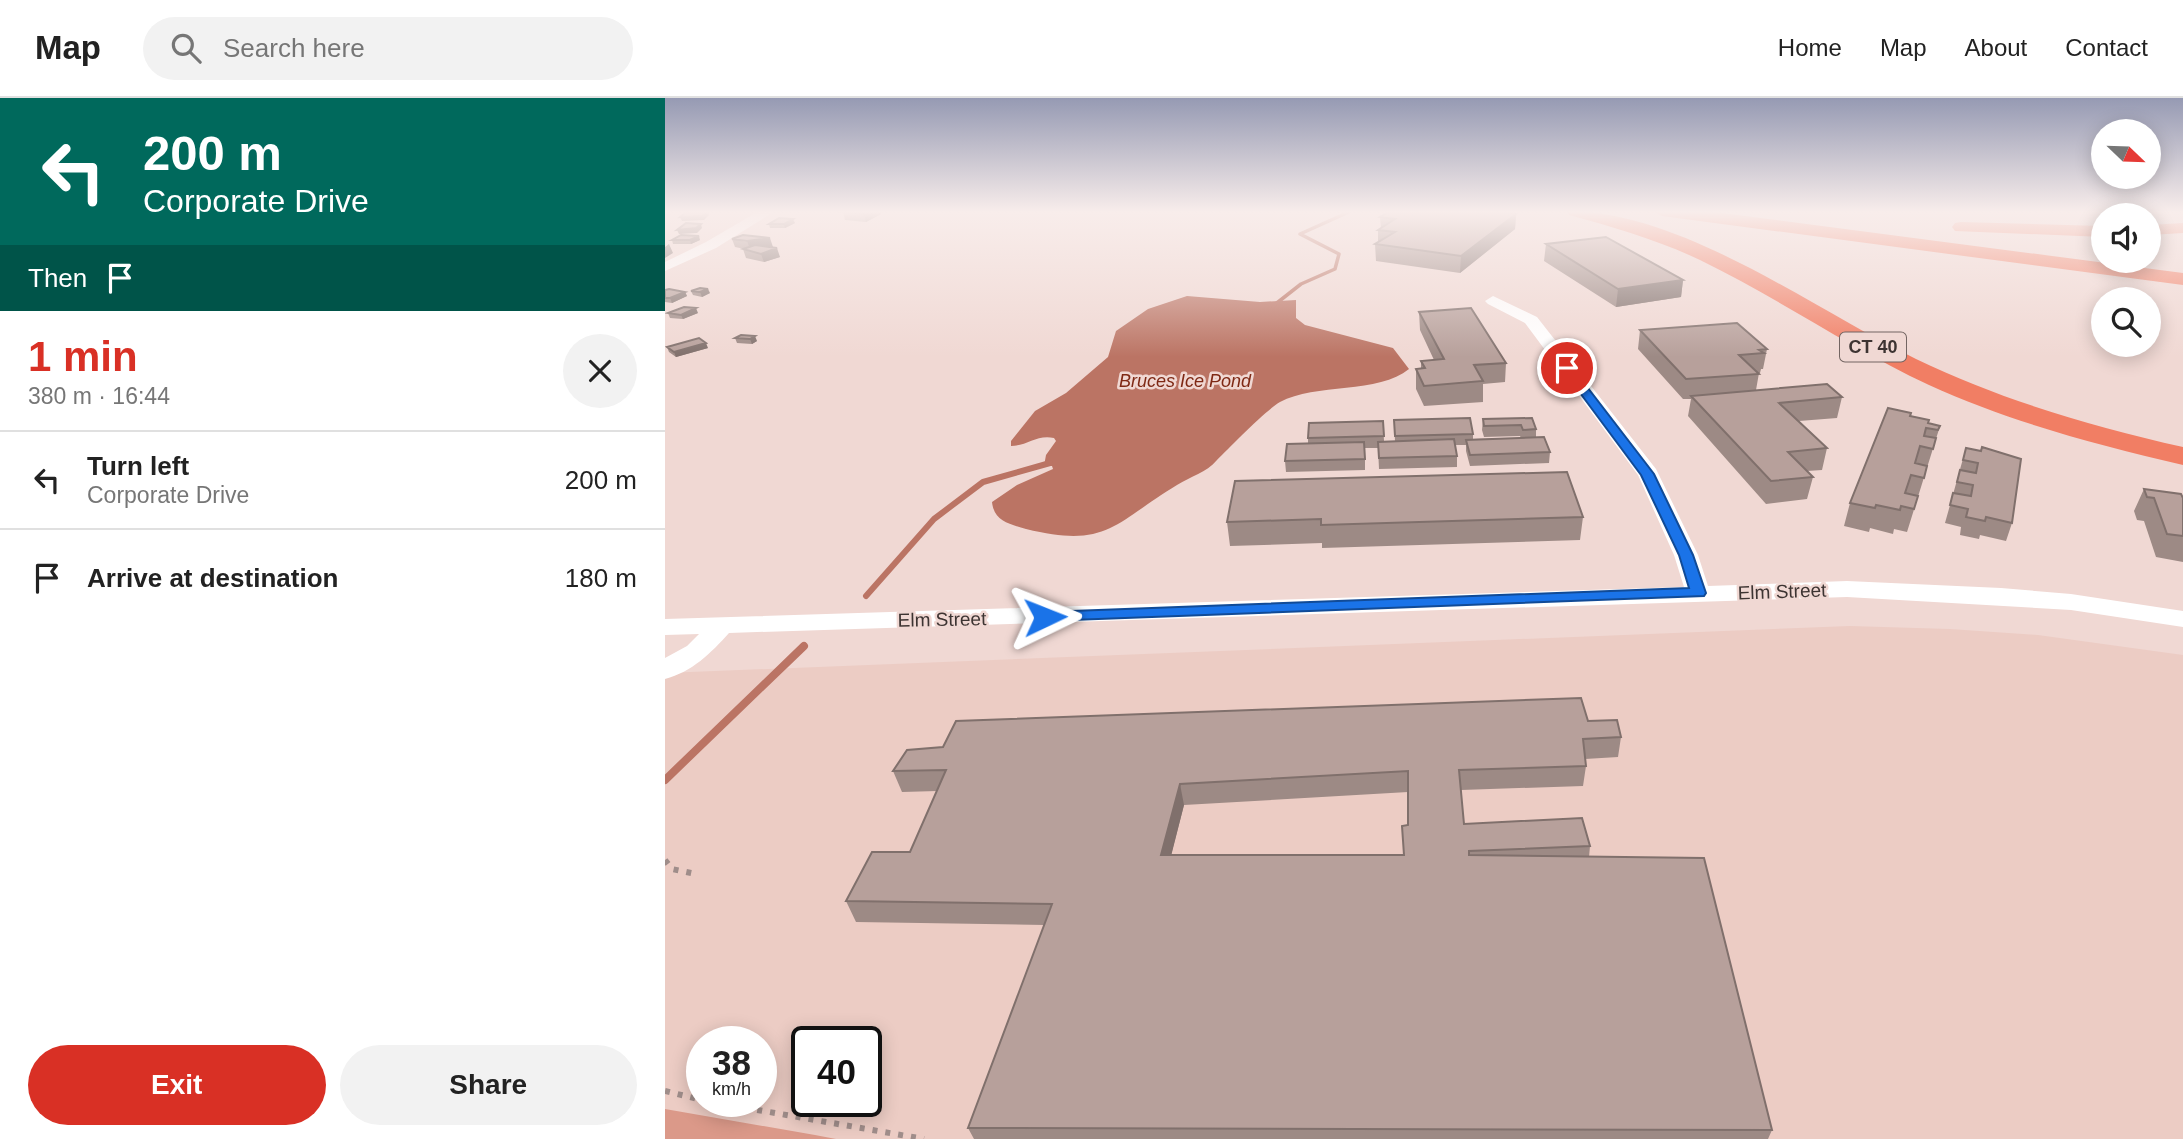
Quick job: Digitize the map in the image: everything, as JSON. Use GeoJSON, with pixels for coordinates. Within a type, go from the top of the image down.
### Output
{"type":"FeatureCollection","features":[{"type":"Feature","properties":{"kind":"highway","name":"CT 40"},"geometry":{"type":"LineString","coordinates":[[1714,260],[1884,353],[1968,392],[2056,423],[2183,456]]}},
{"type":"Feature","properties":{"kind":"highway"},"geometry":{"type":"LineString","coordinates":[[2034,260],[2183,279]]}},
{"type":"Feature","properties":{"kind":"highway"},"geometry":{"type":"LineString","coordinates":[[2161,261],[2183,264]]}},
{"type":"Feature","properties":{"kind":"street"},"geometry":{"type":"LineString","coordinates":[[1493,301],[1531,320],[1648,474],[1686,555],[1698,593]]}},
{"type":"Feature","properties":{"kind":"street","name":"Elm Street"},"geometry":{"type":"LineString","coordinates":[[665,627],[1018,618],[1847,589],[1924,591],[2071,602],[2183,619]]}},
{"type":"Feature","properties":{"kind":"street"},"geometry":{"type":"LineString","coordinates":[[665,670],[697,652],[723,624]]}},
{"type":"Feature","properties":{"kind":"path"},"geometry":{"type":"LineString","coordinates":[[665,860],[671,869],[697,874]]}},
{"type":"Feature","properties":{"kind":"path"},"geometry":{"type":"LineString","coordinates":[[665,1091],[686,1096]]}},
{"type":"Feature","properties":{"kind":"path"},"geometry":{"type":"LineString","coordinates":[[777,1113],[924,1139]]}},
{"type":"Feature","properties":{"kind":"shaded area"},"geometry":{"type":"Polygon","coordinates":[[[1850,626],[2038,635],[2183,655],[2183,1139],[665,1139],[665,673],[1850,626]]]}},
{"type":"Feature","properties":{"kind":"shaded area"},"geometry":{"type":"Polygon","coordinates":[[[665,1109],[686,1113],[686,1117],[711,1117],[836,1139],[665,1139],[665,1109]]]}},
{"type":"Feature","properties":{"kind":"water","name":"Bruces Ice Pond"},"geometry":{"type":"Polygon","coordinates":[[[1187,296],[1260,302],[1296,300],[1296,318],[1305,325],[1393,348],[1409,369],[1381,382],[1311,392],[1280,402],[1257,420],[1208,468],[1109,529],[1075,536],[1053,534],[1026,529],[999,518],[992,502],[1017,485],[1053,469],[1052,466],[1044,466],[1046,455],[1056,441],[1054,438],[1042,438],[1011,446],[1011,441],[1035,411],[1066,393],[1108,357],[1116,331],[1148,309],[1187,296]]]}},
{"type":"Feature","properties":{"kind":"building"},"geometry":{"type":"Polygon","coordinates":[[[1571,260],[1646,260],[1683,280],[1618,289],[1571,260]]]}},
{"type":"Feature","properties":{"kind":"building"},"geometry":{"type":"Polygon","coordinates":[[[700,288],[708,289],[691,291],[700,288]]]}},
{"type":"Feature","properties":{"kind":"building"},"geometry":{"type":"Polygon","coordinates":[[[665,290],[685,292],[665,298],[665,290]]]}},
{"type":"Feature","properties":{"kind":"building"},"geometry":{"type":"Polygon","coordinates":[[[684,307],[696,308],[681,315],[668,313],[684,307]]]}},
{"type":"Feature","properties":{"kind":"building"},"geometry":{"type":"Polygon","coordinates":[[[1471,308],[1506,363],[1474,365],[1483,381],[1424,386],[1416,369],[1425,368],[1421,361],[1444,359],[1419,312],[1471,308]]]}},
{"type":"Feature","properties":{"kind":"building"},"geometry":{"type":"Polygon","coordinates":[[[1737,323],[1767,349],[1759,350],[1764,353],[1739,355],[1759,374],[1686,379],[1640,330],[1737,323]]]}},
{"type":"Feature","properties":{"kind":"building"},"geometry":{"type":"Polygon","coordinates":[[[741,335],[755,336],[750,339],[735,338],[741,335]]]}},
{"type":"Feature","properties":{"kind":"building"},"geometry":{"type":"Polygon","coordinates":[[[699,338],[706,343],[674,352],[667,347],[699,338]]]}},
{"type":"Feature","properties":{"kind":"building"},"geometry":{"type":"Polygon","coordinates":[[[1827,384],[1842,397],[1779,403],[1827,448],[1788,452],[1813,477],[1771,481],[1691,396],[1827,384]]]}},
{"type":"Feature","properties":{"kind":"building"},"geometry":{"type":"Polygon","coordinates":[[[1888,408],[1911,413],[1910,416],[1929,420],[1928,423],[1940,426],[1938,430],[1926,428],[1924,436],[1936,438],[1933,449],[1920,446],[1915,463],[1927,466],[1924,478],[1911,475],[1905,493],[1918,496],[1914,509],[1901,506],[1900,510],[1876,505],[1875,508],[1850,503],[1888,408]]]}},
{"type":"Feature","properties":{"kind":"building"},"geometry":{"type":"Polygon","coordinates":[[[1470,418],[1473,434],[1395,436],[1394,420],[1470,418]]]}},
{"type":"Feature","properties":{"kind":"building"},"geometry":{"type":"Polygon","coordinates":[[[1532,418],[1536,429],[1523,430],[1521,425],[1484,426],[1483,419],[1532,418]]]}},
{"type":"Feature","properties":{"kind":"building"},"geometry":{"type":"Polygon","coordinates":[[[1383,421],[1384,436],[1308,438],[1309,423],[1383,421]]]}},
{"type":"Feature","properties":{"kind":"building"},"geometry":{"type":"Polygon","coordinates":[[[1544,437],[1550,452],[1470,455],[1466,440],[1544,437]]]}},
{"type":"Feature","properties":{"kind":"building"},"geometry":{"type":"Polygon","coordinates":[[[1454,439],[1457,456],[1379,458],[1378,442],[1454,439]]]}},
{"type":"Feature","properties":{"kind":"building"},"geometry":{"type":"Polygon","coordinates":[[[1364,442],[1365,459],[1285,461],[1287,444],[1364,442]]]}},
{"type":"Feature","properties":{"kind":"building"},"geometry":{"type":"Polygon","coordinates":[[[1982,447],[2021,459],[2012,523],[1986,517],[1985,521],[1966,517],[1968,509],[1950,505],[1953,493],[1971,496],[1973,485],[1957,482],[1960,470],[1976,473],[1978,463],[1963,460],[1966,448],[1981,451],[1982,447]]]}},
{"type":"Feature","properties":{"kind":"building"},"geometry":{"type":"Polygon","coordinates":[[[1567,472],[1583,517],[1321,525],[1321,519],[1227,522],[1235,481],[1567,472]]]}},
{"type":"Feature","properties":{"kind":"building"},"geometry":{"type":"Polygon","coordinates":[[[2144,489],[2181,494],[2183,536],[2167,534],[2154,498],[2147,497],[2144,489]]]}},
{"type":"Feature","properties":{"kind":"building"},"geometry":{"type":"Polygon","coordinates":[[[1581,698],[1588,721],[1617,720],[1621,737],[1583,739],[1586,766],[1459,770],[1464,824],[1582,818],[1590,846],[1469,851],[1469,855],[1704,858],[1772,1130],[968,1128],[1052,904],[846,901],[872,852],[910,852],[946,770],[893,771],[907,750],[943,747],[956,721],[1581,698]],[[1408,771],[1180,784],[1161,855],[1404,855],[1402,826],[1408,825],[1408,771]]]}},
{"type":"Feature","properties":{"kind":"waterway"},"geometry":{"type":"LineString","coordinates":[[1273,306],[1301,284],[1335,269],[1338,260]]}},
{"type":"Feature","properties":{"kind":"waterway"},"geometry":{"type":"LineString","coordinates":[[866,596],[934,519],[983,482],[1050,463]]}},
{"type":"Feature","properties":{"kind":"waterway"},"geometry":{"type":"LineString","coordinates":[[665,780],[804,646]]}},
{"type":"Feature","properties":{"kind":"route"},"geometry":{"type":"LineString","coordinates":[[1045,617],[1698,593],[1686,555],[1648,474],[1567,368]]}}]}
